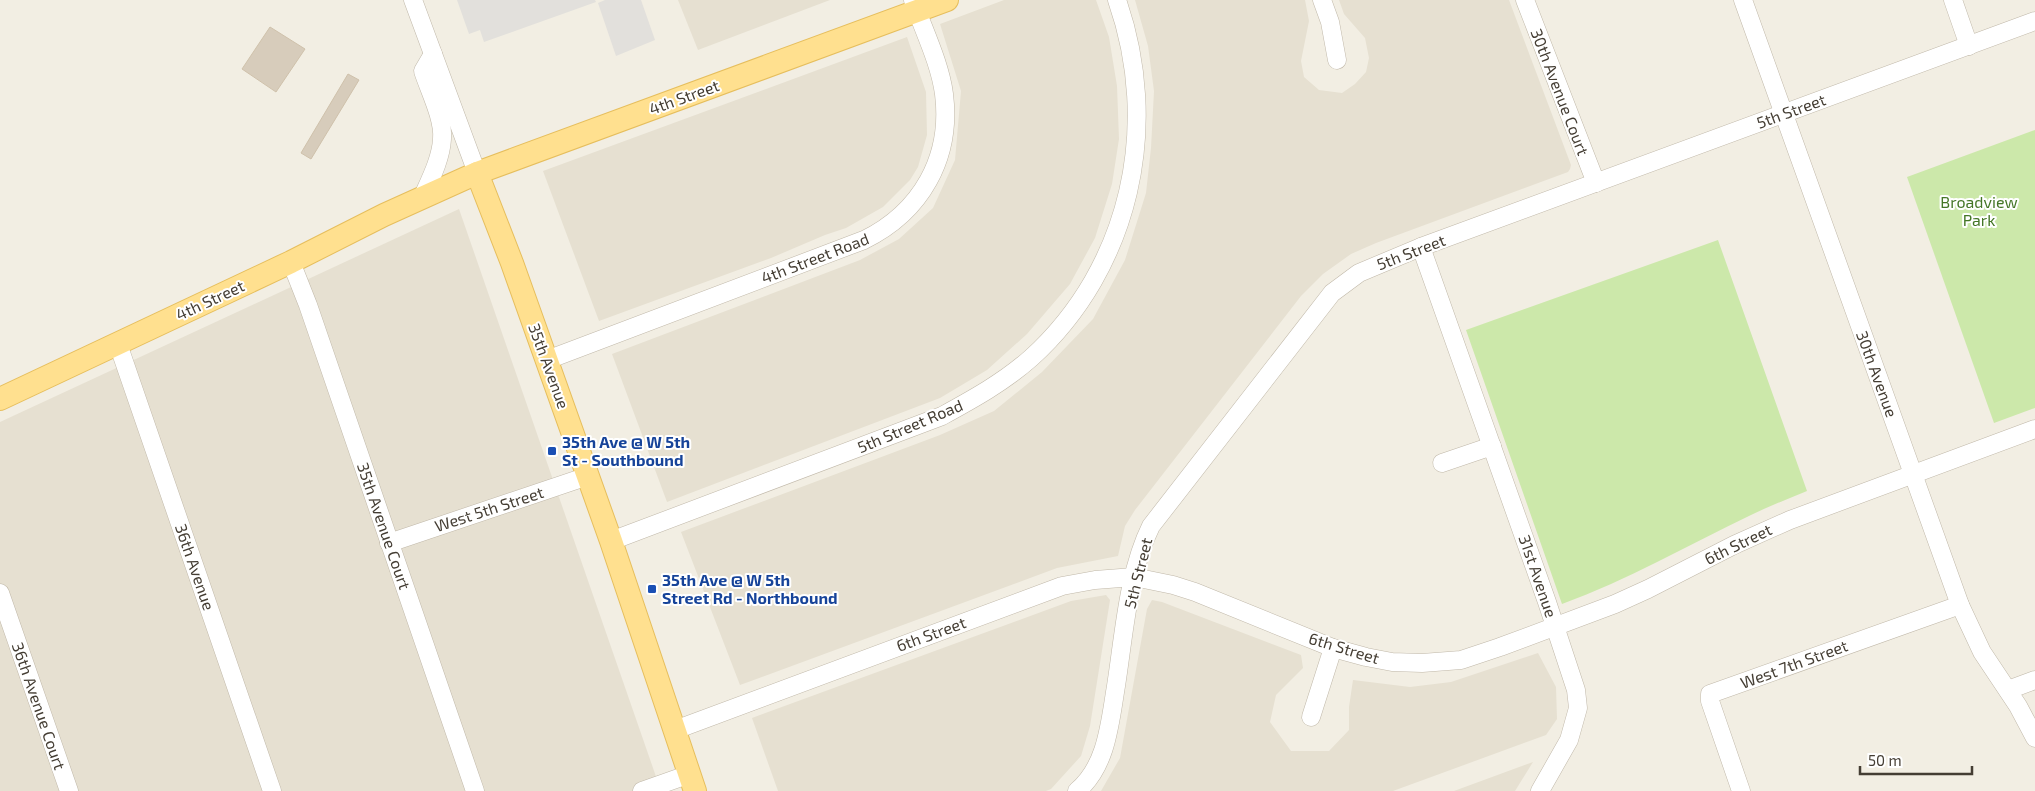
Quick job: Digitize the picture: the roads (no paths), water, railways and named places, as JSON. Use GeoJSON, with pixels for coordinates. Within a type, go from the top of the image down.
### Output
{"type":"FeatureCollection","features":[{"type":"Feature","properties":{"kind":"main road","name":"4th Street"},"geometry":{"type":"LineString","coordinates":[[0,399],[476,173],[915,6],[948,0]]}},
{"type":"Feature","properties":{"kind":"main road","name":"35th Avenue"},"geometry":{"type":"LineString","coordinates":[[476,173],[509,254],[547,360],[693,783]]}},
{"type":"Feature","properties":{"kind":"street","name":"35th Avenue"},"geometry":{"type":"LineString","coordinates":[[413,0],[476,173]]}},
{"type":"Feature","properties":{"kind":"street","name":"5th Street Road"},"geometry":{"type":"LineString","coordinates":[[611,541],[942,416],[990,390],[1030,358],[1058,329],[1080,303],[1103,265],[1114,239],[1132,177],[1136,150],[1136,81],[1126,25],[1117,0]]}},
{"type":"Feature","properties":{"kind":"street"},"geometry":{"type":"LineString","coordinates":[[1322,0],[1330,22],[1337,60]]}},
{"type":"Feature","properties":{"kind":"street","name":"30th Avenue Court"},"geometry":{"type":"LineString","coordinates":[[1525,0],[1596,183]]}},
{"type":"Feature","properties":{"kind":"street","name":"30th Avenue"},"geometry":{"type":"LineString","coordinates":[[1743,0],[1960,605],[1982,652],[2008,690],[2035,738]]}},
{"type":"Feature","properties":{"kind":"street"},"geometry":{"type":"LineString","coordinates":[[1953,0],[1969,46]]}},
{"type":"Feature","properties":{"kind":"street","name":"4th Street Road"},"geometry":{"type":"LineString","coordinates":[[547,360],[864,240],[878,233],[902,215],[931,176],[938,160],[945,120],[944,93],[940,76],[915,6]]}},
{"type":"Feature","properties":{"kind":"street","name":"5th Street"},"geometry":{"type":"LineString","coordinates":[[1077,791],[1097,766],[1107,737],[1134,577],[1144,540],[1150,526],[1332,293],[1359,273],[1421,247],[2035,21]]}},
{"type":"Feature","properties":{"kind":"street"},"geometry":{"type":"LineString","coordinates":[[421,198],[434,171],[442,139],[441,126],[423,71],[433,54]]}},
{"type":"Feature","properties":{"kind":"street","name":"31st Avenue"},"geometry":{"type":"LineString","coordinates":[[1421,247],[1576,690],[1578,708],[1569,740],[1540,791]]}},
{"type":"Feature","properties":{"kind":"street","name":"35th Avenue Court"},"geometry":{"type":"LineString","coordinates":[[290,262],[308,305],[475,791]]}},
{"type":"Feature","properties":{"kind":"street","name":"36th Avenue"},"geometry":{"type":"LineString","coordinates":[[118,344],[272,791]]}},
{"type":"Feature","properties":{"kind":"street","name":"6th Street"},"geometry":{"type":"LineString","coordinates":[[675,730],[1062,586],[1095,580],[1134,577],[1173,585],[1195,592],[1333,648],[1366,657],[1392,662],[1422,663],[1461,660],[1555,626],[1648,589],[1734,544],[1790,520],[2035,429]]}},
{"type":"Feature","properties":{"kind":"street"},"geometry":{"type":"LineString","coordinates":[[1442,463],[1492,446]]}},
{"type":"Feature","properties":{"kind":"street","name":"West 5th Street"},"geometry":{"type":"LineString","coordinates":[[390,543],[588,476]]}},
{"type":"Feature","properties":{"kind":"street","name":"36th Avenue Court"},"geometry":{"type":"LineString","coordinates":[[0,593],[68,791]]}},
{"type":"Feature","properties":{"kind":"street","name":"West 7th Street"},"geometry":{"type":"LineString","coordinates":[[1739,784],[1710,701],[1710,694],[1960,605]]}},
{"type":"Feature","properties":{"kind":"street"},"geometry":{"type":"LineString","coordinates":[[1311,717],[1333,648]]}},
{"type":"Feature","properties":{"kind":"street"},"geometry":{"type":"LineString","coordinates":[[2008,690],[2035,680]]}},
{"type":"Feature","properties":{"kind":"street"},"geometry":{"type":"LineString","coordinates":[[642,791],[693,783]]}},
{"type":"Feature","properties":{"kind":"place","name":"35th Ave @ W 5th St - Southbound"},"geometry":{"type":"Point","coordinates":[552,451]}},
{"type":"Feature","properties":{"kind":"place","name":"35th Ave @ W 5th Street Rd - Northbound"},"geometry":{"type":"Point","coordinates":[652,589]}},
{"type":"Feature","properties":{"kind":"park label","name":"Broadview Park"},"geometry":{"type":"Point","coordinates":[1979,211]}}]}
